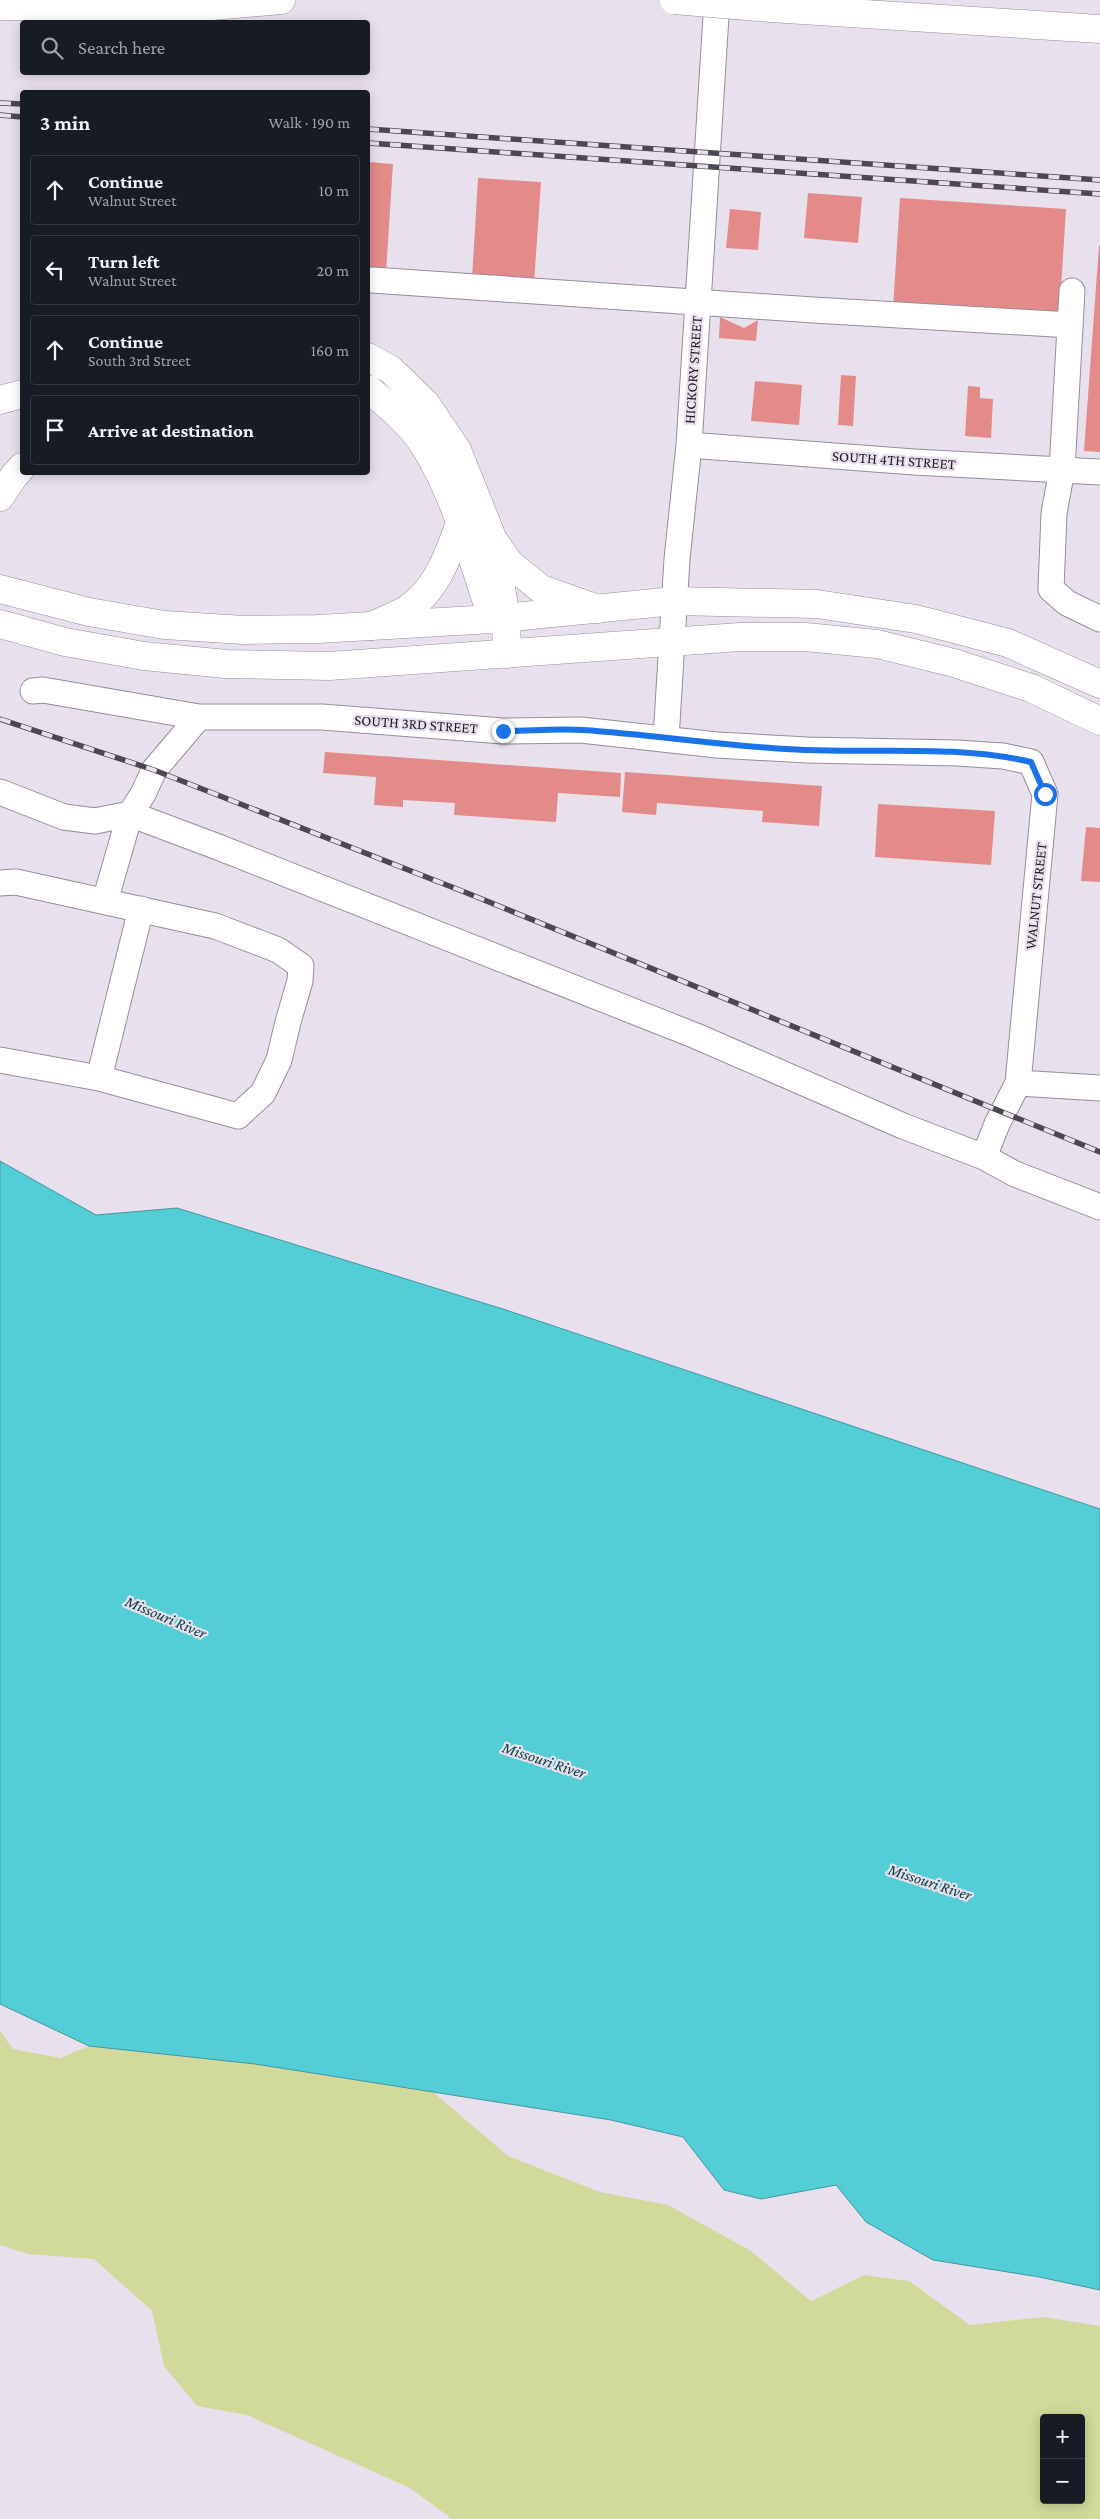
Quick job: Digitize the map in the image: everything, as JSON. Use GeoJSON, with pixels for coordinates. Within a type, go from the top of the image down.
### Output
{"type":"FeatureCollection","features":[{"type":"Feature","properties":{"kind":"main road"},"geometry":{"type":"LineString","coordinates":[[0,6],[212,6],[281,0]]}},
{"type":"Feature","properties":{"kind":"main road"},"geometry":{"type":"LineString","coordinates":[[674,0],[1100,29]]}},
{"type":"Feature","properties":{"kind":"main road"},"geometry":{"type":"LineString","coordinates":[[370,358],[391,370],[426,404],[457,450],[493,540],[510,564],[541,589],[598,609]]}},
{"type":"Feature","properties":{"kind":"main road"},"geometry":{"type":"LineString","coordinates":[[370,391],[390,407],[423,444],[440,474],[500,618]]}},
{"type":"Feature","properties":{"kind":"main road"},"geometry":{"type":"LineString","coordinates":[[0,400],[20,395]]}},
{"type":"Feature","properties":{"kind":"main road"},"geometry":{"type":"LineString","coordinates":[[371,626],[408,609],[430,587],[448,557],[460,523]]}},
{"type":"Feature","properties":{"kind":"main road"},"geometry":{"type":"LineString","coordinates":[[493,540],[500,618],[507,654]]}},
{"type":"Feature","properties":{"kind":"main road"},"geometry":{"type":"LineString","coordinates":[[0,589],[89,612],[164,625],[244,630],[371,626],[500,618],[674,601],[817,604],[916,619],[1008,643],[1100,684]]}},
{"type":"Feature","properties":{"kind":"main road"},"geometry":{"type":"LineString","coordinates":[[0,624],[64,642],[127,653],[226,664],[329,666],[740,636],[805,636],[877,644],[954,662],[1031,688],[1100,721]]}},
{"type":"Feature","properties":{"kind":"street","name":"HICKORY STREET"},"geometry":{"type":"LineString","coordinates":[[666,739],[674,601],[689,445],[717,0]]}},
{"type":"Feature","properties":{"kind":"street"},"geometry":{"type":"LineString","coordinates":[[372,280],[698,303],[1070,325]]}},
{"type":"Feature","properties":{"kind":"street"},"geometry":{"type":"LineString","coordinates":[[1072,291],[1062,470],[1054,513],[1050,589],[1067,603],[1100,619]]}},
{"type":"Feature","properties":{"kind":"street","name":"SOUTH 4TH STREET"},"geometry":{"type":"LineString","coordinates":[[689,445],[905,462],[1100,472]]}},
{"type":"Feature","properties":{"kind":"street","name":"SOUTH 3RD STREET"},"geometry":{"type":"LineString","coordinates":[[32,691],[43,690],[199,717],[322,717],[503,731],[581,730],[717,745],[807,750],[889,750],[981,754]]}},
{"type":"Feature","properties":{"kind":"street"},"geometry":{"type":"LineString","coordinates":[[105,901],[130,814],[143,794],[154,770],[199,717]]}},
{"type":"Feature","properties":{"kind":"street","name":"WALNUT STREET"},"geometry":{"type":"LineString","coordinates":[[981,754],[1003,756],[1031,762],[1045,794],[1018,1083]]}},
{"type":"Feature","properties":{"kind":"street"},"geometry":{"type":"LineString","coordinates":[[0,792],[64,817],[95,821],[130,814],[696,1036],[903,1126],[984,1157],[1015,1174],[1100,1207]]}},
{"type":"Feature","properties":{"kind":"street"},"geometry":{"type":"LineString","coordinates":[[0,883],[16,882],[215,926],[278,950],[301,966],[300,981],[279,1060],[263,1093],[238,1116],[99,1078],[0,1060]]}},
{"type":"Feature","properties":{"kind":"street"},"geometry":{"type":"LineString","coordinates":[[99,1078],[141,909]]}},
{"type":"Feature","properties":{"kind":"street"},"geometry":{"type":"LineString","coordinates":[[984,1157],[997,1124],[1018,1083],[1100,1088]]}},
{"type":"Feature","properties":{"kind":"green space"},"geometry":{"type":"Polygon","coordinates":[[[0,2031],[13,2049],[60,2058],[89,2046],[255,2064],[433,2092],[508,2156],[600,2192],[668,2205],[751,2251],[811,2301],[864,2275],[909,2281],[970,2325],[1043,2317],[1100,2326],[1100,2519],[452,2519],[410,2488],[247,2415],[197,2406],[164,2366],[152,2311],[94,2259],[28,2254],[0,2245],[0,2031]]]}},
{"type":"Feature","properties":{"kind":"water","name":"Missouri River"},"geometry":{"type":"Polygon","coordinates":[[[0,1161],[96,1215],[177,1208],[506,1310],[1100,1509],[1100,2290],[1039,2277],[933,2260],[866,2222],[836,2185],[761,2199],[724,2190],[683,2137],[611,2120],[255,2064],[89,2046],[0,2004],[0,1161]]]}},
{"type":"Feature","properties":{"kind":"building"},"geometry":{"type":"Polygon","coordinates":[[[370,162],[393,164],[386,273],[370,272],[370,162]]]}},
{"type":"Feature","properties":{"kind":"building"},"geometry":{"type":"Polygon","coordinates":[[[478,178],[541,182],[534,283],[472,279],[478,178]]]}},
{"type":"Feature","properties":{"kind":"building"},"geometry":{"type":"Polygon","coordinates":[[[808,193],[862,197],[858,243],[804,238],[808,193]]]}},
{"type":"Feature","properties":{"kind":"building"},"geometry":{"type":"Polygon","coordinates":[[[900,198],[1066,209],[1059,320],[893,308],[900,198]]]}},
{"type":"Feature","properties":{"kind":"building"},"geometry":{"type":"Polygon","coordinates":[[[730,209],[761,212],[758,250],[726,248],[730,209]]]}},
{"type":"Feature","properties":{"kind":"building"},"geometry":{"type":"Polygon","coordinates":[[[1100,246],[1100,452],[1084,451],[1100,246]]]}},
{"type":"Feature","properties":{"kind":"building"},"geometry":{"type":"Polygon","coordinates":[[[720,317],[744,328],[758,320],[756,341],[719,338],[720,317]]]}},
{"type":"Feature","properties":{"kind":"building"},"geometry":{"type":"Polygon","coordinates":[[[841,375],[856,376],[853,426],[838,425],[841,375]]]}},
{"type":"Feature","properties":{"kind":"building"},"geometry":{"type":"Polygon","coordinates":[[[755,381],[802,385],[799,425],[751,421],[755,381]]]}},
{"type":"Feature","properties":{"kind":"building"},"geometry":{"type":"Polygon","coordinates":[[[968,386],[980,387],[980,398],[993,399],[991,438],[965,436],[968,386]]]}},
{"type":"Feature","properties":{"kind":"building"},"geometry":{"type":"Polygon","coordinates":[[[325,752],[621,773],[620,797],[558,793],[556,822],[454,815],[455,803],[403,800],[403,807],[374,805],[376,777],[323,773],[325,752]]]}},
{"type":"Feature","properties":{"kind":"building"},"geometry":{"type":"Polygon","coordinates":[[[625,772],[822,786],[819,826],[762,822],[763,811],[657,803],[656,815],[622,812],[625,772]]]}},
{"type":"Feature","properties":{"kind":"building"},"geometry":{"type":"Polygon","coordinates":[[[878,804],[995,811],[991,865],[875,857],[878,804]]]}},
{"type":"Feature","properties":{"kind":"building"},"geometry":{"type":"Polygon","coordinates":[[[1086,827],[1100,828],[1100,882],[1081,881],[1086,827]]]}},
{"type":"Feature","properties":{"kind":"railway"},"geometry":{"type":"LineString","coordinates":[[0,103],[20,104]]}},
{"type":"Feature","properties":{"kind":"railway"},"geometry":{"type":"LineString","coordinates":[[0,115],[20,117]]}},
{"type":"Feature","properties":{"kind":"railway"},"geometry":{"type":"LineString","coordinates":[[370,129],[1100,180]]}},
{"type":"Feature","properties":{"kind":"railway"},"geometry":{"type":"LineString","coordinates":[[370,143],[1100,194]]}},
{"type":"Feature","properties":{"kind":"railway"},"geometry":{"type":"LineString","coordinates":[[0,719],[154,770],[467,893],[1100,1152]]}},
{"type":"Feature","properties":{"kind":"route"},"geometry":{"type":"LineString","coordinates":[[503,731],[581,730],[717,745],[807,750],[889,750],[1003,756],[1031,762],[1045,794]]}}]}
